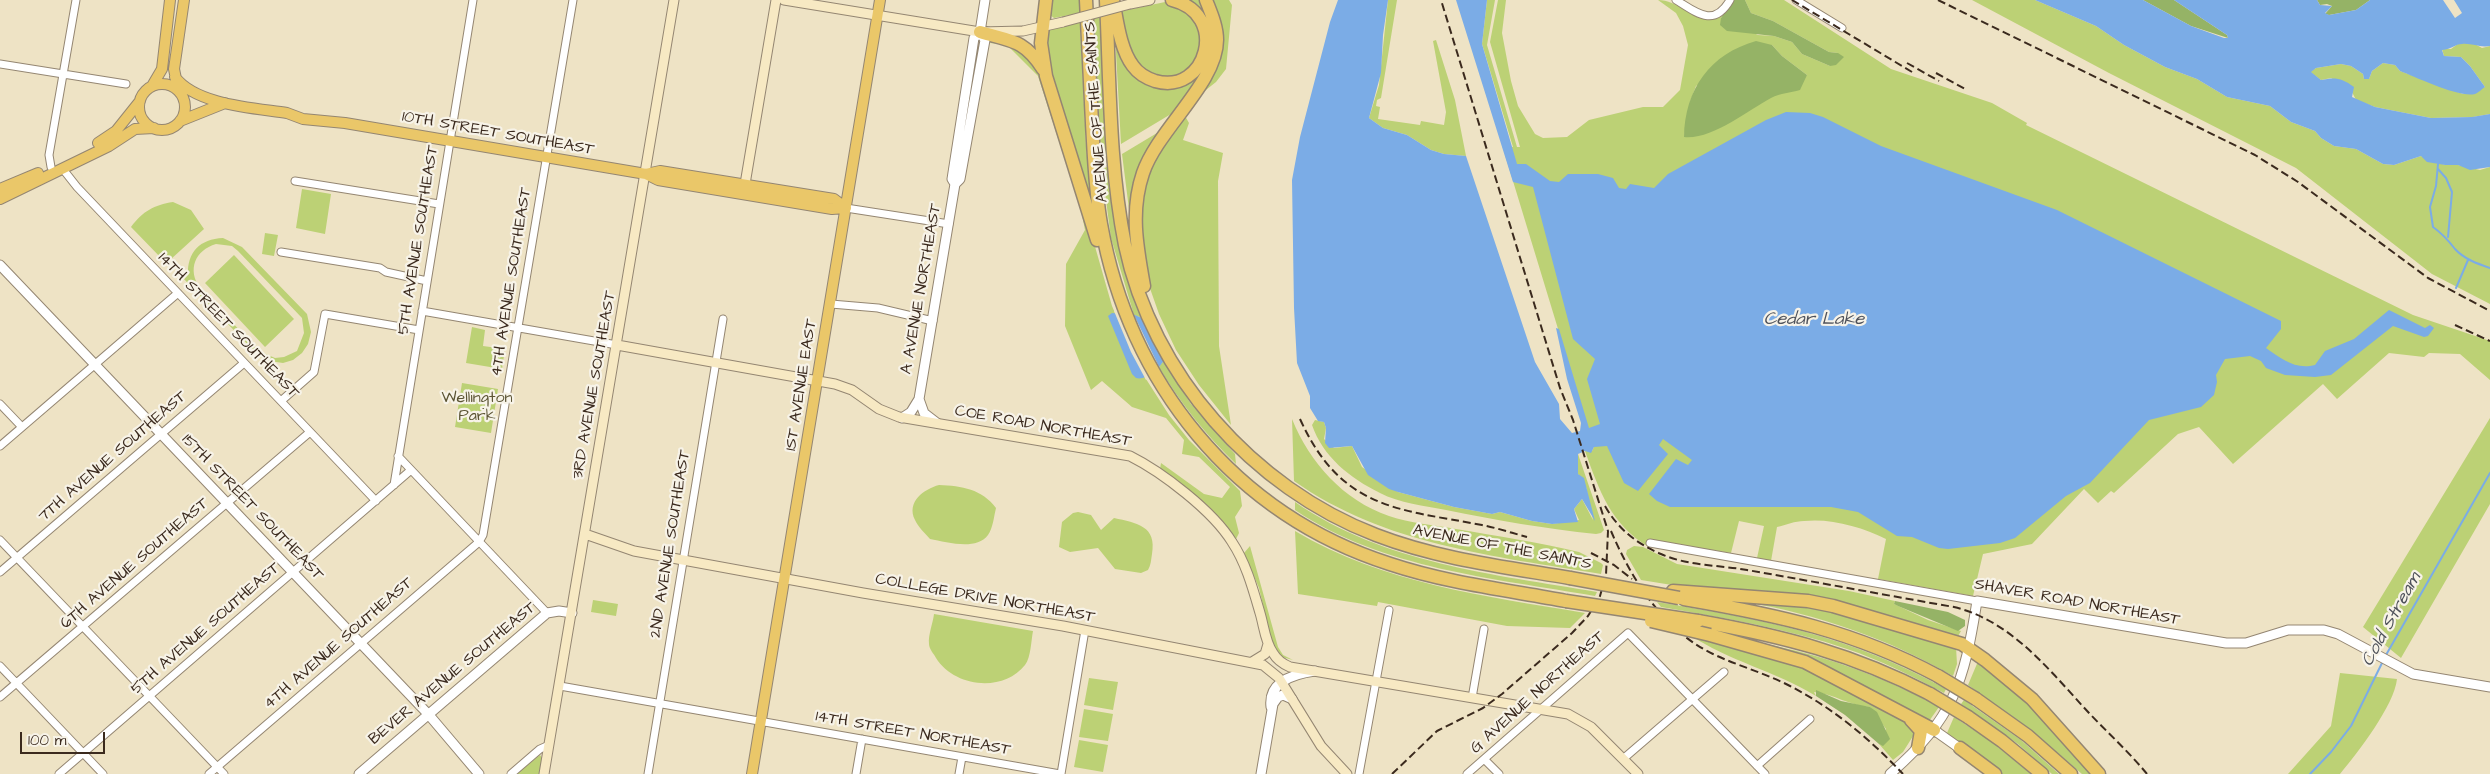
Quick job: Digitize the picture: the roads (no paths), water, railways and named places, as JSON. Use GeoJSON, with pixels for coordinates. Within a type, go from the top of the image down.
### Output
{"type":"FeatureCollection","features":[{"type":"Feature","properties":{"kind":"highway"},"geometry":{"type":"LineString","coordinates":[[1046,0],[1041,43],[1046,76],[1092,224],[1118,296]]}},
{"type":"Feature","properties":{"kind":"highway","name":"AVENUE OF THE SAINTS"},"geometry":{"type":"LineString","coordinates":[[1086,0],[1093,141],[1101,225],[1118,296],[1148,365],[1187,423],[1247,485],[1310,529],[1354,551],[1409,570],[1464,583],[1698,621],[1783,637],[1833,652],[1879,669],[1930,694],[1968,717],[2002,741],[2042,774]]}},
{"type":"Feature","properties":{"kind":"highway","name":"AVENUE OF THE SAINTS"},"geometry":{"type":"LineString","coordinates":[[1106,0],[1116,193],[1132,272],[1149,315],[1175,366],[1216,422],[1258,464],[1311,503],[1358,528],[1418,549],[1632,590],[1676,594],[1816,626],[1864,642],[1938,676],[1976,699],[2028,736],[2071,774]]}},
{"type":"Feature","properties":{"kind":"highway"},"geometry":{"type":"LineString","coordinates":[[1113,0],[1126,53],[1132,65],[1145,77],[1164,82],[1178,80],[1194,70],[1202,60],[1206,44],[1206,31],[1198,16],[1189,6],[1172,0]]}},
{"type":"Feature","properties":{"kind":"highway"},"geometry":{"type":"LineString","coordinates":[[1149,315],[1134,228],[1140,184],[1145,166],[1159,140],[1204,78],[1214,58],[1217,46],[1216,30],[1206,0]]}},
{"type":"Feature","properties":{"kind":"highway"},"geometry":{"type":"LineString","coordinates":[[980,32],[1004,37],[1017,43],[1036,59],[1046,76]]}},
{"type":"Feature","properties":{"kind":"highway"},"geometry":{"type":"LineString","coordinates":[[1676,594],[1808,601],[1833,606],[1969,648],[2032,699],[2099,774]]}},
{"type":"Feature","properties":{"kind":"highway"},"geometry":{"type":"LineString","coordinates":[[1598,606],[1805,662],[1845,681],[1918,725],[1921,731],[1918,748]]}},
{"type":"Feature","properties":{"kind":"highway"},"geometry":{"type":"LineString","coordinates":[[1905,716],[1934,730]]}},
{"type":"Feature","properties":{"kind":"highway"},"geometry":{"type":"LineString","coordinates":[[1960,748],[1995,774]]}},
{"type":"Feature","properties":{"kind":"main road"},"geometry":{"type":"LineString","coordinates":[[0,199],[107,139],[130,116],[162,69],[170,0]]}},
{"type":"Feature","properties":{"kind":"main road"},"geometry":{"type":"LineString","coordinates":[[180,121],[185,108],[175,77],[177,43],[184,0]]}},
{"type":"Feature","properties":{"kind":"main road","name":"3RD AVENUE SOUTHEAST"},"geometry":{"type":"LineString","coordinates":[[544,774],[674,0]]}},
{"type":"Feature","properties":{"kind":"main road"},"geometry":{"type":"LineString","coordinates":[[744,190],[776,0]]}},
{"type":"Feature","properties":{"kind":"main road"},"geometry":{"type":"LineString","coordinates":[[784,0],[980,32],[1015,32],[1043,27],[1150,0]]}},
{"type":"Feature","properties":{"kind":"main road","name":"1ST AVENUE EAST"},"geometry":{"type":"LineString","coordinates":[[752,774],[880,0]]}},
{"type":"Feature","properties":{"kind":"main road"},"geometry":{"type":"LineString","coordinates":[[168,15],[172,22],[172,40],[177,43]]}},
{"type":"Feature","properties":{"kind":"main road","name":"10TH STREET SOUTHEAST"},"geometry":{"type":"LineString","coordinates":[[175,77],[187,90],[222,101],[287,113],[303,119],[345,123],[450,140],[646,174],[658,180],[744,190],[832,209],[846,208]]}},
{"type":"Feature","properties":{"kind":"main road"},"geometry":{"type":"LineString","coordinates":[[152,86],[165,84],[171,86],[182,96]]}},
{"type":"Feature","properties":{"kind":"main road","name":"10TH STREET SOUTHEAST"},"geometry":{"type":"LineString","coordinates":[[182,96],[200,101],[222,101]]}},
{"type":"Feature","properties":{"kind":"main road"},"geometry":{"type":"LineString","coordinates":[[140,101],[140,113],[143,119],[154,128]]}},
{"type":"Feature","properties":{"kind":"main road"},"geometry":{"type":"LineString","coordinates":[[0,190],[109,146],[135,129],[168,128],[222,101]]}},
{"type":"Feature","properties":{"kind":"main road","name":"COE ROAD NORTHEAST"},"geometry":{"type":"LineString","coordinates":[[617,345],[818,381],[852,390],[879,409],[902,418],[1123,454],[1145,464],[1201,506],[1232,540],[1240,555],[1254,593],[1268,644],[1281,663],[1305,670],[1541,708],[1578,719],[1600,735],[1638,774]]}},
{"type":"Feature","properties":{"kind":"main road","name":"COLLEGE DRIVE NORTHEAST"},"geometry":{"type":"LineString","coordinates":[[585,534],[622,548],[1085,630],[1252,662],[1268,667],[1282,682],[1320,746],[1346,774]]}},
{"type":"Feature","properties":{"kind":"main road"},"geometry":{"type":"LineString","coordinates":[[1252,662],[1264,656],[1268,644]]}},
{"type":"Feature","properties":{"kind":"street"},"geometry":{"type":"LineString","coordinates":[[56,167],[49,155],[76,0]]}},
{"type":"Feature","properties":{"kind":"street","name":"5TH AVENUE SOUTHEAST"},"geometry":{"type":"LineString","coordinates":[[394,485],[473,0]]}},
{"type":"Feature","properties":{"kind":"street","name":"4TH AVENUE SOUTHEAST"},"geometry":{"type":"LineString","coordinates":[[209,774],[479,542],[483,535],[573,0]]}},
{"type":"Feature","properties":{"kind":"street","name":"A AVENUE NORTHEAST"},"geometry":{"type":"LineString","coordinates":[[919,399],[949,224],[955,184],[952,179],[974,38],[980,32],[985,0]]}},
{"type":"Feature","properties":{"kind":"street"},"geometry":{"type":"LineString","coordinates":[[1676,0],[1701,15],[1711,16],[1718,15],[1725,9],[1730,0]]}},
{"type":"Feature","properties":{"kind":"street"},"geometry":{"type":"LineString","coordinates":[[1796,0],[1842,28]]}},
{"type":"Feature","properties":{"kind":"street"},"geometry":{"type":"LineString","coordinates":[[0,64],[126,84]]}},
{"type":"Feature","properties":{"kind":"street","name":"14TH STREET SOUTHEAST"},"geometry":{"type":"LineString","coordinates":[[56,167],[376,501]]}},
{"type":"Feature","properties":{"kind":"street"},"geometry":{"type":"LineString","coordinates":[[295,181],[439,204]]}},
{"type":"Feature","properties":{"kind":"street"},"geometry":{"type":"LineString","coordinates":[[846,208],[949,224]]}},
{"type":"Feature","properties":{"kind":"street"},"geometry":{"type":"LineString","coordinates":[[282,252],[380,268],[386,272],[427,280]]}},
{"type":"Feature","properties":{"kind":"street","name":"15TH STREET SOUTHEAST"},"geometry":{"type":"LineString","coordinates":[[0,265],[428,715],[479,774]]}},
{"type":"Feature","properties":{"kind":"street"},"geometry":{"type":"LineString","coordinates":[[0,446],[178,294]]}},
{"type":"Feature","properties":{"kind":"street"},"geometry":{"type":"LineString","coordinates":[[831,304],[878,308],[933,321]]}},
{"type":"Feature","properties":{"kind":"street"},"geometry":{"type":"LineString","coordinates":[[422,311],[617,345]]}},
{"type":"Feature","properties":{"kind":"street"},"geometry":{"type":"LineString","coordinates":[[281,401],[314,372],[325,314],[419,330]]}},
{"type":"Feature","properties":{"kind":"street","name":"2ND AVENUE SOUTHEAST"},"geometry":{"type":"LineString","coordinates":[[648,774],[724,319]]}},
{"type":"Feature","properties":{"kind":"street","name":"7TH AVENUE SOUTHEAST"},"geometry":{"type":"LineString","coordinates":[[0,572],[244,362]]}},
{"type":"Feature","properties":{"kind":"street"},"geometry":{"type":"LineString","coordinates":[[902,418],[911,412],[919,399]]}},
{"type":"Feature","properties":{"kind":"street"},"geometry":{"type":"LineString","coordinates":[[919,399],[924,413],[937,423]]}},
{"type":"Feature","properties":{"kind":"street"},"geometry":{"type":"LineString","coordinates":[[0,404],[22,427]]}},
{"type":"Feature","properties":{"kind":"street","name":"6TH AVENUE SOUTHEAST"},"geometry":{"type":"LineString","coordinates":[[0,697],[310,432]]}},
{"type":"Feature","properties":{"kind":"street"},"geometry":{"type":"LineString","coordinates":[[398,456],[547,613]]}},
{"type":"Feature","properties":{"kind":"street","name":"5TH AVENUE SOUTHEAST"},"geometry":{"type":"LineString","coordinates":[[59,774],[411,470]]}},
{"type":"Feature","properties":{"kind":"street"},"geometry":{"type":"LineString","coordinates":[[0,540],[224,774]]}},
{"type":"Feature","properties":{"kind":"street","name":"SHAVER ROAD NORTHEAST"},"geometry":{"type":"LineString","coordinates":[[1650,543],[2226,643],[2246,643],[2288,630],[2306,628],[2324,630],[2352,641],[2418,676],[2490,687]]}},
{"type":"Feature","properties":{"kind":"street"},"geometry":{"type":"LineString","coordinates":[[1890,774],[1934,730],[1958,688],[1969,648],[1977,601]]}},
{"type":"Feature","properties":{"kind":"street"},"geometry":{"type":"LineString","coordinates":[[1360,774],[1389,610]]}},
{"type":"Feature","properties":{"kind":"street","name":"BEVER AVENUE SOUTHEAST"},"geometry":{"type":"LineString","coordinates":[[359,774],[547,613],[559,611],[572,613]]}},
{"type":"Feature","properties":{"kind":"street"},"geometry":{"type":"LineString","coordinates":[[1472,698],[1484,629]]}},
{"type":"Feature","properties":{"kind":"street"},"geometry":{"type":"LineString","coordinates":[[1061,774],[1085,630]]}},
{"type":"Feature","properties":{"kind":"street","name":"G AVENUE NORTHEAST"},"geometry":{"type":"LineString","coordinates":[[1467,774],[1628,634],[1693,699]]}},
{"type":"Feature","properties":{"kind":"street"},"geometry":{"type":"LineString","coordinates":[[0,666],[102,774]]}},
{"type":"Feature","properties":{"kind":"street"},"geometry":{"type":"LineString","coordinates":[[1261,774],[1272,710],[1271,694],[1275,687],[1282,682],[1315,671]]}},
{"type":"Feature","properties":{"kind":"street"},"geometry":{"type":"LineString","coordinates":[[1623,759],[1724,672]]}},
{"type":"Feature","properties":{"kind":"street"},"geometry":{"type":"LineString","coordinates":[[560,686],[761,722]]}},
{"type":"Feature","properties":{"kind":"street"},"geometry":{"type":"LineString","coordinates":[[1272,710],[1278,697],[1286,695],[1292,698]]}},
{"type":"Feature","properties":{"kind":"street"},"geometry":{"type":"LineString","coordinates":[[1693,699],[1765,774]]}},
{"type":"Feature","properties":{"kind":"street"},"geometry":{"type":"LineString","coordinates":[[1757,766],[1810,719]]}},
{"type":"Feature","properties":{"kind":"street","name":"14TH STREET NORTHEAST"},"geometry":{"type":"LineString","coordinates":[[761,722],[1061,774]]}},
{"type":"Feature","properties":{"kind":"street"},"geometry":{"type":"LineString","coordinates":[[1934,730],[1960,748],[1986,774]]}},
{"type":"Feature","properties":{"kind":"street"},"geometry":{"type":"LineString","coordinates":[[856,774],[862,739]]}},
{"type":"Feature","properties":{"kind":"street"},"geometry":{"type":"LineString","coordinates":[[510,774],[540,749],[549,745]]}},
{"type":"Feature","properties":{"kind":"street"},"geometry":{"type":"LineString","coordinates":[[959,774],[962,757]]}},
{"type":"Feature","properties":{"kind":"street"},"geometry":{"type":"LineString","coordinates":[[1484,759],[1498,774]]}},
{"type":"Feature","properties":{"kind":"water","name":"Cedar Lake"},"geometry":{"type":"Polygon","coordinates":[[[1338,0],[1388,0],[1383,35],[1381,73],[1369,118],[1383,128],[1407,135],[1431,150],[1444,154],[1466,156],[1535,362],[1559,404],[1560,419],[1572,433],[1580,431],[1581,423],[1567,379],[1556,328],[1559,329],[1589,428],[1600,424],[1587,379],[1595,359],[1573,339],[1533,187],[1513,182],[1456,0],[1487,0],[1482,44],[1517,164],[1526,164],[1550,181],[1559,182],[1568,174],[1598,174],[1613,178],[1619,188],[1626,189],[1630,184],[1654,188],[1668,174],[1766,120],[1786,112],[1810,113],[1823,117],[1881,146],[2057,210],[2281,321],[2281,329],[2266,348],[2283,360],[2295,365],[2315,365],[2325,351],[2354,339],[2389,310],[2425,328],[2430,325],[2434,328],[2428,336],[2424,337],[2393,326],[2331,375],[2315,377],[2285,375],[2266,368],[2261,361],[2250,356],[2225,359],[2216,375],[2217,382],[2214,395],[2201,407],[2149,420],[2090,483],[2066,496],[2015,538],[2000,543],[1948,549],[1939,548],[1912,537],[1897,536],[1858,512],[1831,507],[1670,507],[1657,501],[1649,494],[1676,459],[1688,465],[1692,460],[1663,439],[1659,445],[1668,454],[1638,491],[1624,483],[1607,446],[1594,447],[1591,453],[1585,451],[1578,454],[1578,474],[1584,478],[1595,521],[1582,499],[1574,509],[1578,522],[1552,524],[1532,521],[1500,512],[1492,514],[1454,507],[1398,492],[1389,489],[1368,475],[1352,446],[1329,448],[1325,443],[1326,428],[1324,422],[1318,421],[1310,408],[1310,396],[1297,363],[1292,180],[1300,137],[1330,22],[1338,0]]]}},
{"type":"Feature","properties":{"kind":"water"},"geometry":{"type":"Polygon","coordinates":[[[2035,0],[2143,0],[2191,26],[2228,38],[2227,35],[2174,0],[2317,0],[2320,5],[2332,6],[2325,13],[2329,15],[2356,10],[2370,0],[2443,0],[2455,18],[2462,13],[2454,0],[2490,0],[2490,46],[2462,44],[2442,50],[2444,56],[2461,57],[2470,66],[2485,87],[2475,94],[2448,90],[2400,71],[2395,65],[2383,63],[2372,71],[2369,79],[2364,79],[2363,74],[2351,66],[2341,64],[2316,68],[2311,72],[2321,80],[2334,79],[2346,82],[2354,87],[2352,97],[2375,107],[2431,118],[2472,117],[2490,114],[2490,167],[2470,170],[2458,165],[2427,162],[2421,156],[2394,165],[2383,164],[2356,149],[2334,146],[2321,138],[2315,131],[2291,122],[2270,106],[2227,97],[2197,79],[2165,67],[2124,45],[2096,26],[2035,0]]]}},
{"type":"Feature","properties":{"kind":"water"},"geometry":{"type":"Polygon","coordinates":[[[1112,313],[1135,315],[1144,319],[1164,360],[1148,376],[1136,378],[1132,374],[1108,316],[1112,313]]]}},
{"type":"Feature","properties":{"kind":"waterway","name":"Cold Stream"},"geometry":{"type":"LineString","coordinates":[[2438,164],[2436,186],[2430,207],[2433,227],[2463,256],[2490,268]]}},
{"type":"Feature","properties":{"kind":"waterway"},"geometry":{"type":"LineString","coordinates":[[2438,169],[2446,178],[2452,192],[2448,237]]}},
{"type":"Feature","properties":{"kind":"waterway"},"geometry":{"type":"LineString","coordinates":[[2456,288],[2468,260]]}},
{"type":"Feature","properties":{"kind":"waterway","name":"Cold Stream"},"geometry":{"type":"LineString","coordinates":[[2386,655],[2490,473]]}},
{"type":"Feature","properties":{"kind":"waterway","name":"Cold Stream"},"geometry":{"type":"LineString","coordinates":[[2310,774],[2331,752],[2351,726],[2383,661]]}},
{"type":"Feature","properties":{"kind":"railway"},"geometry":{"type":"LineString","coordinates":[[1392,774],[1437,731],[1483,708],[1502,694],[1572,633],[1588,616],[1600,596],[1606,575],[1608,531],[1573,420],[1560,388],[1441,0]]}},
{"type":"Feature","properties":{"kind":"railway"},"geometry":{"type":"LineString","coordinates":[[1792,0],[1912,72]]}},
{"type":"Feature","properties":{"kind":"railway"},"geometry":{"type":"LineString","coordinates":[[1938,0],[2255,155],[2298,182],[2428,278],[2490,311]]}},
{"type":"Feature","properties":{"kind":"railway"},"geometry":{"type":"LineString","coordinates":[[1907,63],[1939,81]]}},
{"type":"Feature","properties":{"kind":"railway"},"geometry":{"type":"LineString","coordinates":[[1936,73],[1965,89]]}},
{"type":"Feature","properties":{"kind":"railway"},"geometry":{"type":"LineString","coordinates":[[2455,325],[2490,341]]}},
{"type":"Feature","properties":{"kind":"railway"},"geometry":{"type":"LineString","coordinates":[[1300,419],[1316,449],[1334,471],[1353,488],[1374,500],[1398,508],[1488,526],[1527,537]]}},
{"type":"Feature","properties":{"kind":"railway"},"geometry":{"type":"LineString","coordinates":[[1605,506],[1616,522],[1629,535],[1644,546],[1671,558],[1954,607],[1975,614],[1994,624],[2029,649],[2147,774]]}},
{"type":"Feature","properties":{"kind":"railway"},"geometry":{"type":"LineString","coordinates":[[1611,531],[1639,585],[1651,602],[1679,632],[1713,654],[1781,681],[1821,704],[1850,725],[1903,774]]}},
{"type":"Feature","properties":{"kind":"railway"},"geometry":{"type":"LineString","coordinates":[[1591,553],[1614,565],[1632,579]]}},
{"type":"Feature","properties":{"kind":"park label","name":"Wellington Park"},"geometry":{"type":"Point","coordinates":[477,408]}}]}
